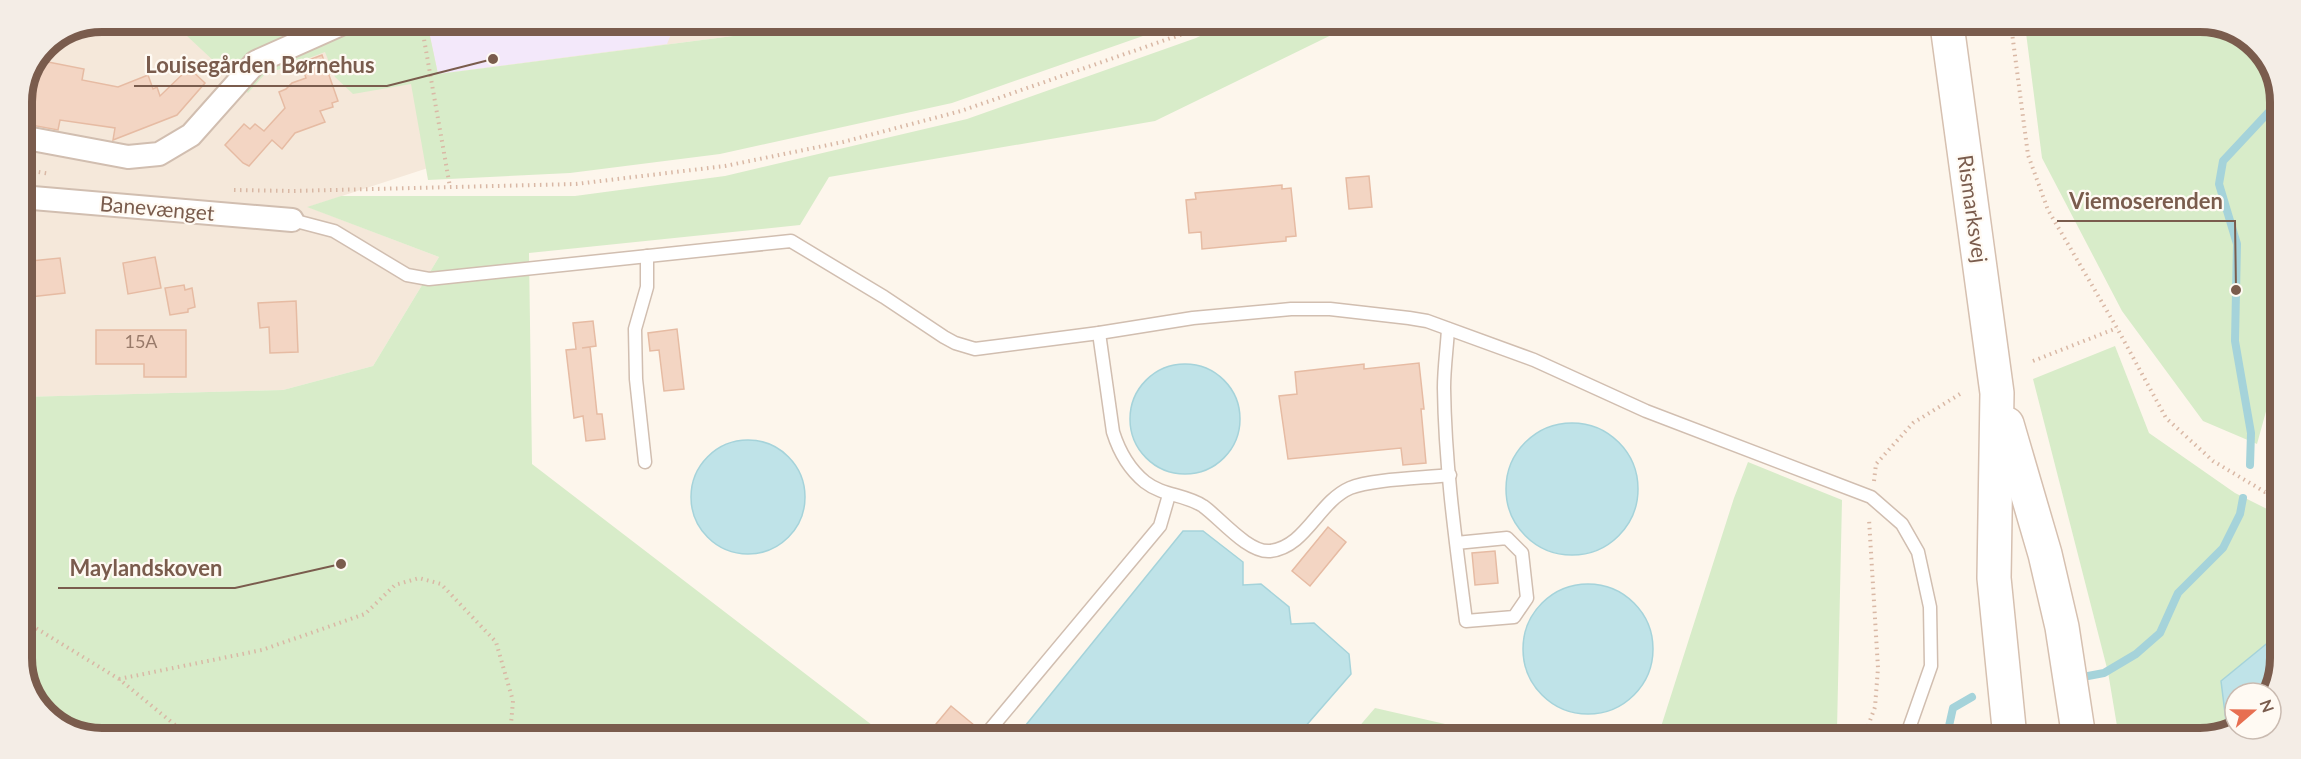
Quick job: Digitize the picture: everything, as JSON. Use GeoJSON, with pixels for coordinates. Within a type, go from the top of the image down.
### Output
{"type":"FeatureCollection","features":[{"type":"Feature","properties":{"kind":"main road","name":"Rismarksvej"},"geometry":{"type":"LineString","coordinates":[[1948,32],[1997,393],[1995,578],[2009,728]]}},
{"type":"Feature","properties":{"kind":"main road","name":"Rismarksvej"},"geometry":{"type":"LineString","coordinates":[[1997,393],[2045,554],[2062,627],[2077,728]]}},
{"type":"Feature","properties":{"kind":"main road"},"geometry":{"type":"LineString","coordinates":[[2005,696],[2013,728]]}},
{"type":"Feature","properties":{"kind":"street"},"geometry":{"type":"LineString","coordinates":[[32,139],[128,157],[159,154],[191,135],[256,62],[323,32]]}},
{"type":"Feature","properties":{"kind":"street","name":"Banevænget"},"geometry":{"type":"LineString","coordinates":[[32,198],[292,220]]}},
{"type":"Feature","properties":{"kind":"lane"},"geometry":{"type":"LineString","coordinates":[[292,220],[333,231],[417,278],[429,279],[791,241],[884,297],[944,337],[975,349],[1193,318],[1291,309],[1368,312],[1427,321],[1534,360],[1646,411],[1871,497],[1902,524],[1918,552],[1930,607],[1931,666],[1909,728]]}},
{"type":"Feature","properties":{"kind":"lane"},"geometry":{"type":"LineString","coordinates":[[645,462],[636,379],[635,329],[647,287],[647,256]]}},
{"type":"Feature","properties":{"kind":"lane"},"geometry":{"type":"LineString","coordinates":[[1448,329],[1444,387],[1456,543],[1466,621],[1514,617],[1527,598],[1522,552],[1507,538],[1456,543]]}},
{"type":"Feature","properties":{"kind":"lane"},"geometry":{"type":"LineString","coordinates":[[1099,333],[1113,432],[1118,447],[1138,476],[1169,495],[1190,499],[1244,541],[1267,551],[1289,546],[1331,501],[1351,488],[1450,475]]}},
{"type":"Feature","properties":{"kind":"lane"},"geometry":{"type":"LineString","coordinates":[[991,728],[1160,526],[1169,495]]}},
{"type":"Feature","properties":{"kind":"path"},"geometry":{"type":"LineString","coordinates":[[423,32],[450,187]]}},
{"type":"Feature","properties":{"kind":"path"},"geometry":{"type":"LineString","coordinates":[[227,189],[292,191],[576,184],[725,166],[843,142],[961,111],[1184,32]]}},
{"type":"Feature","properties":{"kind":"path"},"geometry":{"type":"LineString","coordinates":[[2012,32],[2028,155],[2048,210],[2166,418],[2213,461],[2265,492],[2270,492]]}},
{"type":"Feature","properties":{"kind":"path"},"geometry":{"type":"LineString","coordinates":[[32,171],[54,175]]}},
{"type":"Feature","properties":{"kind":"path"},"geometry":{"type":"LineString","coordinates":[[2033,362],[2117,328]]}},
{"type":"Feature","properties":{"kind":"path"},"geometry":{"type":"LineString","coordinates":[[1867,728],[1875,707],[1878,668],[1868,528],[1876,464],[1913,423],[1960,394]]}},
{"type":"Feature","properties":{"kind":"path"},"geometry":{"type":"LineString","coordinates":[[119,679],[262,650],[365,614],[395,585],[419,578],[441,584],[496,642],[513,701],[511,728]]}},
{"type":"Feature","properties":{"kind":"path"},"geometry":{"type":"LineString","coordinates":[[32,626],[119,679],[179,728]]}},
{"type":"Feature","properties":{"kind":"shaded area"},"geometry":{"type":"Polygon","coordinates":[[[101,32],[764,32],[438,74],[421,134],[428,168],[308,207],[439,257],[373,366],[283,390],[32,397],[33,88],[43,62],[62,43],[88,33],[101,32]]]}},
{"type":"Feature","properties":{"kind":"shaded area"},"geometry":{"type":"Polygon","coordinates":[[[429,32],[672,32],[667,44],[438,74],[429,32]]]}},
{"type":"Feature","properties":{"kind":"green space"},"geometry":{"type":"Polygon","coordinates":[[[183,32],[429,32],[438,74],[764,32],[1154,32],[952,103],[720,154],[570,173],[428,180],[411,84],[353,94],[335,77],[325,52],[264,75],[248,93],[183,32]]]}},
{"type":"Feature","properties":{"kind":"green space"},"geometry":{"type":"Polygon","coordinates":[[[1209,32],[1338,32],[1155,121],[829,177],[800,225],[529,253],[532,464],[876,728],[101,728],[83,725],[62,716],[41,693],[32,662],[32,397],[283,390],[373,366],[439,257],[307,207],[341,196],[575,196],[725,176],[967,119],[1209,32]]]}},
{"type":"Feature","properties":{"kind":"green space"},"geometry":{"type":"Polygon","coordinates":[[[2026,32],[2209,32],[2239,43],[2255,59],[2266,79],[2269,97],[2270,399],[2257,444],[2203,421],[2122,311],[2042,158],[2026,32]]]}},
{"type":"Feature","properties":{"kind":"green space"},"geometry":{"type":"Polygon","coordinates":[[[2115,346],[2149,433],[2235,493],[2270,510],[2270,658],[2265,681],[2223,681],[2223,724],[2200,728],[2117,728],[2108,672],[2033,379],[2115,346]]]}},
{"type":"Feature","properties":{"kind":"green space"},"geometry":{"type":"Polygon","coordinates":[[[1748,462],[1842,500],[1837,728],[1661,728],[1734,498],[1748,462]]]}},
{"type":"Feature","properties":{"kind":"green space"},"geometry":{"type":"Polygon","coordinates":[[[1375,708],[1463,728],[1358,728],[1375,708]]]}},
{"type":"Feature","properties":{"kind":"water"},"geometry":{"type":"Polygon","coordinates":[[[1185,364],[1206,368],[1224,380],[1236,398],[1240,419],[1236,440],[1224,458],[1206,470],[1185,474],[1164,470],[1146,458],[1134,440],[1130,419],[1134,398],[1146,380],[1164,368],[1185,364]]]}},
{"type":"Feature","properties":{"kind":"water"},"geometry":{"type":"Polygon","coordinates":[[[1572,423],[1597,428],[1609,434],[1627,452],[1633,464],[1638,489],[1633,514],[1627,526],[1609,544],[1597,550],[1572,555],[1547,550],[1535,544],[1517,526],[1511,514],[1506,489],[1511,464],[1517,452],[1535,434],[1547,428],[1572,423]]]}},
{"type":"Feature","properties":{"kind":"water"},"geometry":{"type":"Polygon","coordinates":[[[748,440],[770,445],[788,457],[800,475],[805,497],[800,519],[788,537],[770,549],[748,554],[726,549],[708,537],[696,519],[691,497],[696,475],[708,457],[726,445],[748,440]]]}},
{"type":"Feature","properties":{"kind":"water"},"geometry":{"type":"Polygon","coordinates":[[[1183,531],[1203,531],[1243,562],[1243,585],[1261,584],[1289,607],[1291,624],[1314,623],[1349,654],[1351,674],[1304,728],[1023,728],[1183,531]]]}},
{"type":"Feature","properties":{"kind":"water"},"geometry":{"type":"Polygon","coordinates":[[[1588,584],[1613,589],[1634,603],[1648,624],[1653,649],[1648,674],[1634,695],[1613,709],[1588,714],[1563,709],[1542,695],[1528,674],[1523,649],[1528,624],[1542,603],[1563,589],[1588,584]]]}},
{"type":"Feature","properties":{"kind":"water"},"geometry":{"type":"Polygon","coordinates":[[[2270,641],[2269,667],[2265,681],[2223,681],[2223,697],[2221,681],[2270,641]]]}},
{"type":"Feature","properties":{"kind":"building"},"geometry":{"type":"Polygon","coordinates":[[[322,55],[338,101],[332,103],[333,107],[320,111],[325,122],[295,133],[282,149],[272,140],[249,166],[243,163],[225,145],[244,124],[250,129],[255,124],[264,131],[285,108],[279,92],[292,83],[306,78],[301,63],[322,55]]]}},
{"type":"Feature","properties":{"kind":"building"},"geometry":{"type":"Polygon","coordinates":[[[44,61],[84,69],[82,80],[118,87],[148,75],[153,89],[157,87],[160,96],[189,68],[205,83],[177,115],[113,140],[115,128],[60,120],[58,130],[32,125],[36,95],[33,94],[33,88],[44,61]]]}},
{"type":"Feature","properties":{"kind":"building"},"geometry":{"type":"Polygon","coordinates":[[[1369,176],[1372,207],[1349,209],[1346,178],[1369,176]]]}},
{"type":"Feature","properties":{"kind":"building"},"geometry":{"type":"Polygon","coordinates":[[[1282,185],[1282,189],[1291,188],[1296,236],[1286,237],[1286,241],[1202,249],[1201,232],[1189,233],[1186,200],[1196,199],[1195,193],[1282,185]]]}},
{"type":"Feature","properties":{"kind":"building"},"geometry":{"type":"Polygon","coordinates":[[[155,257],[161,288],[128,294],[123,263],[155,257]]]}},
{"type":"Feature","properties":{"kind":"building"},"geometry":{"type":"Polygon","coordinates":[[[60,258],[65,293],[32,297],[32,261],[60,258]]]}},
{"type":"Feature","properties":{"kind":"building"},"geometry":{"type":"Polygon","coordinates":[[[184,285],[185,290],[192,288],[195,307],[188,309],[188,312],[170,315],[165,288],[184,285]]]}},
{"type":"Feature","properties":{"kind":"building"},"geometry":{"type":"Polygon","coordinates":[[[296,301],[298,352],[270,353],[269,327],[260,328],[258,303],[296,301]]]}},
{"type":"Feature","properties":{"kind":"building"},"geometry":{"type":"Polygon","coordinates":[[[593,321],[596,346],[582,348],[590,347],[597,414],[602,414],[605,439],[586,441],[583,416],[574,418],[566,350],[576,349],[573,323],[593,321]]]}},
{"type":"Feature","properties":{"kind":"building"},"geometry":{"type":"Polygon","coordinates":[[[677,329],[684,389],[664,391],[659,350],[650,351],[648,333],[677,329]]]}},
{"type":"Feature","properties":{"kind":"building"},"geometry":{"type":"Polygon","coordinates":[[[96,330],[186,330],[186,377],[144,377],[144,364],[96,364],[96,330]]]}},
{"type":"Feature","properties":{"kind":"building"},"geometry":{"type":"Polygon","coordinates":[[[1419,363],[1426,463],[1403,465],[1401,448],[1288,459],[1279,396],[1297,394],[1295,372],[1364,364],[1364,369],[1419,363]]]}},
{"type":"Feature","properties":{"kind":"building"},"geometry":{"type":"Polygon","coordinates":[[[1328,527],[1346,542],[1310,586],[1292,571],[1328,527]]]}},
{"type":"Feature","properties":{"kind":"building"},"geometry":{"type":"Polygon","coordinates":[[[1495,551],[1498,583],[1475,585],[1472,553],[1495,551]]]}},
{"type":"Feature","properties":{"kind":"building"},"geometry":{"type":"Polygon","coordinates":[[[951,706],[974,725],[972,728],[933,728],[951,706]]]}},
{"type":"Feature","properties":{"kind":"waterway"},"geometry":{"type":"LineString","coordinates":[[2250,465],[2251,433],[2235,341],[2237,244],[2219,184],[2223,161],[2269,112]]}},
{"type":"Feature","properties":{"kind":"waterway"},"geometry":{"type":"LineString","coordinates":[[2088,676],[2104,673],[2136,654],[2160,633],[2178,593],[2223,548],[2240,514],[2243,498]]}},
{"type":"Feature","properties":{"kind":"waterway"},"geometry":{"type":"LineString","coordinates":[[1950,728],[1953,708],[1972,697]]}},
{"type":"Feature","properties":{"kind":"place","name":"Louisegården Børnehus"},"geometry":{"type":"Point","coordinates":[493,59]}},
{"type":"Feature","properties":{"kind":"place","name":"Viemoserenden"},"geometry":{"type":"Point","coordinates":[2236,290]}},
{"type":"Feature","properties":{"kind":"place","name":"Maylandskoven"},"geometry":{"type":"Point","coordinates":[341,564]}}]}
